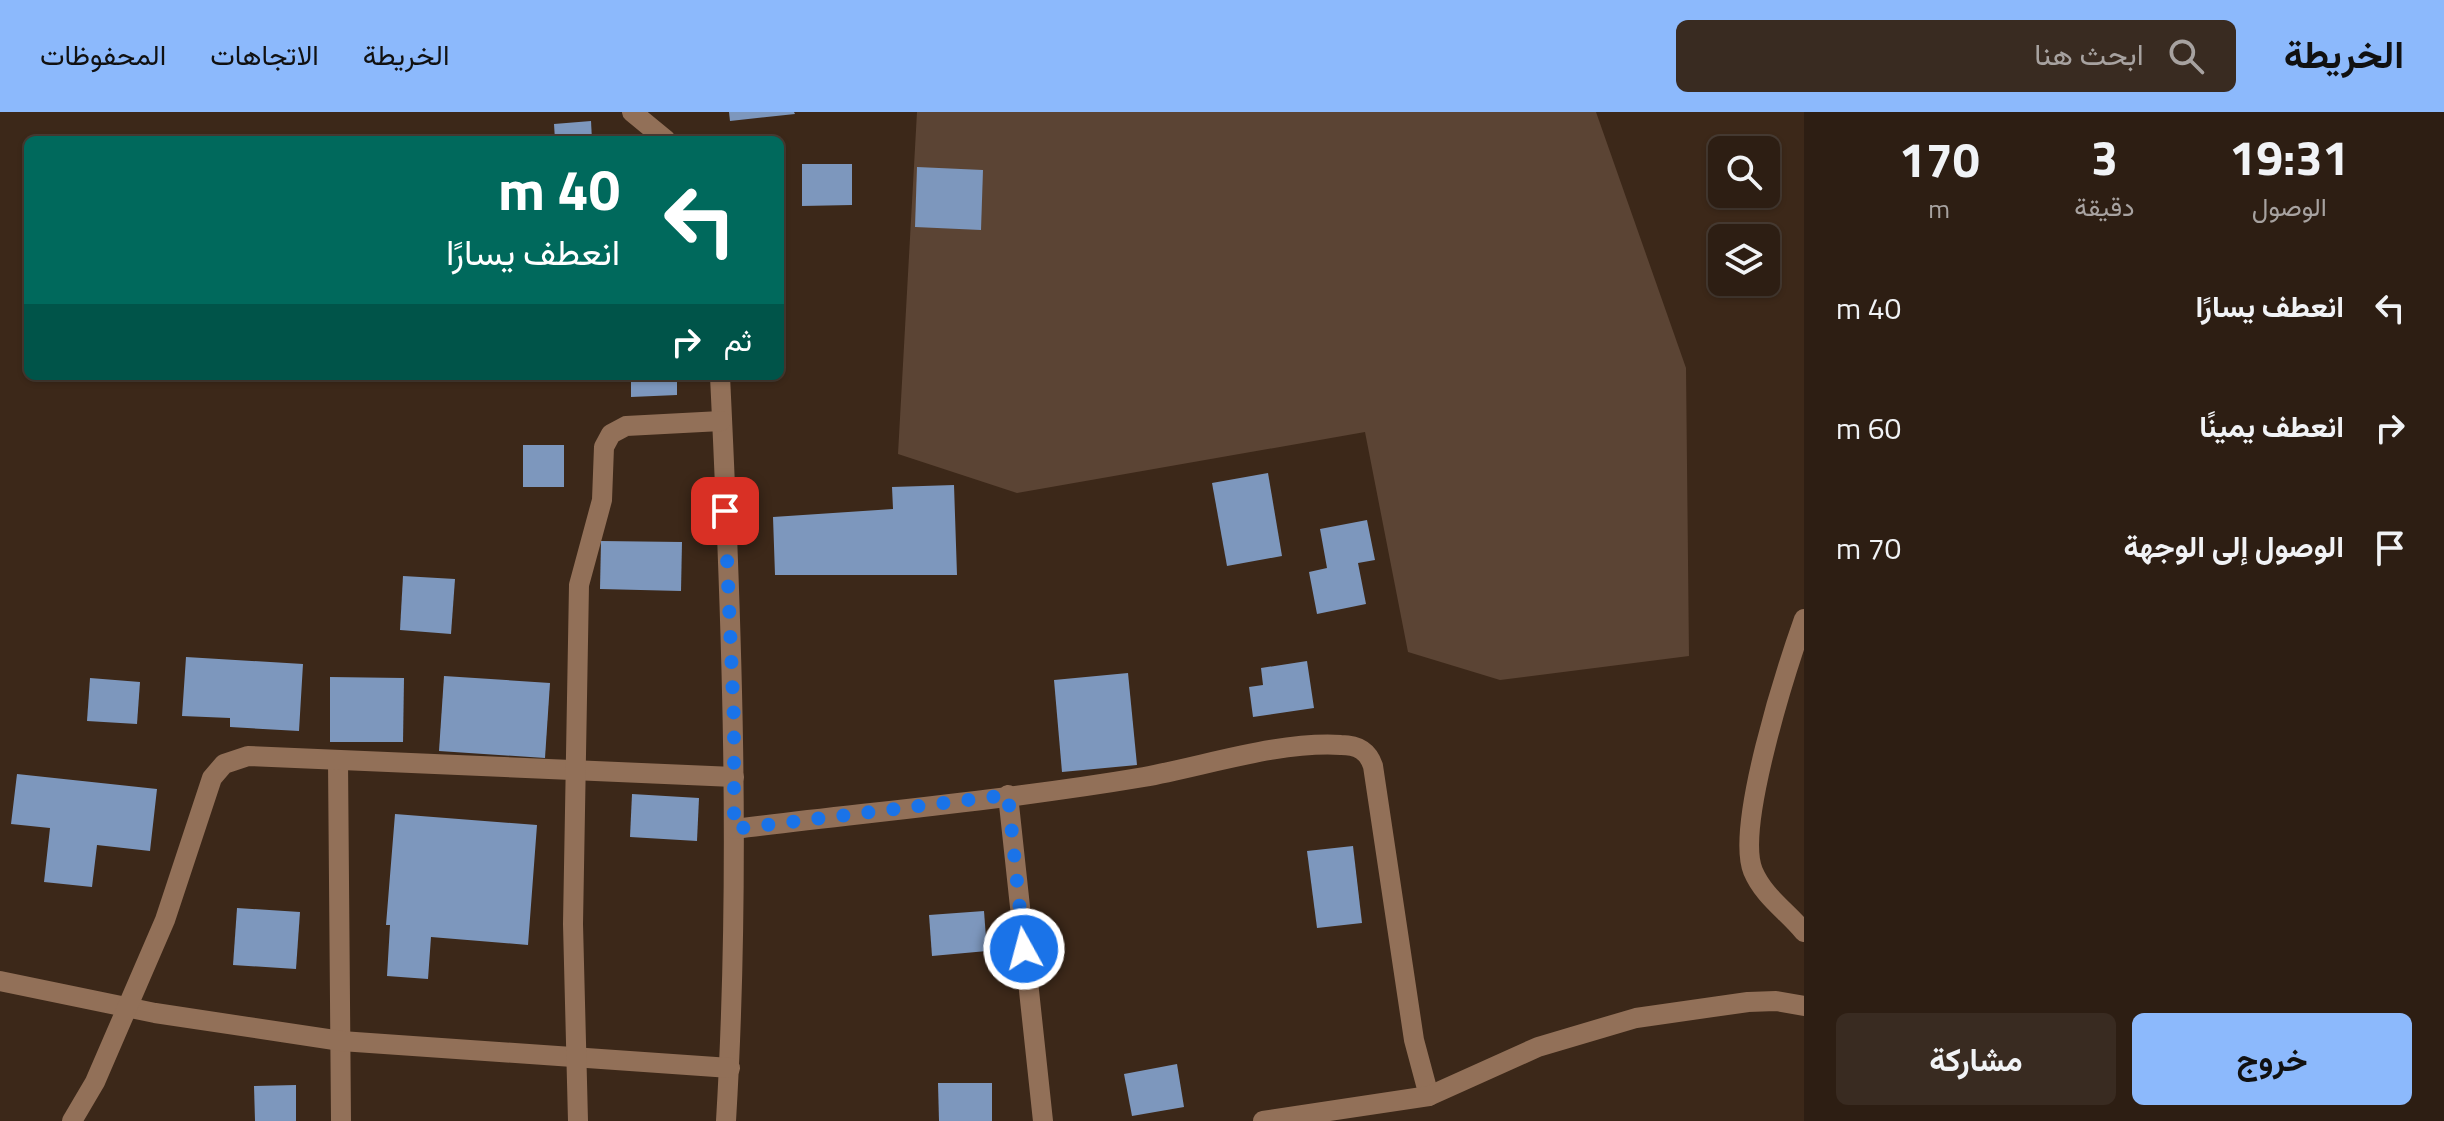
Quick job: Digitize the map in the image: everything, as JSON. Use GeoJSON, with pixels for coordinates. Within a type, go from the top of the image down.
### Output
{"type":"FeatureCollection","features":[{"type":"Feature","properties":{"kind":"street"},"geometry":{"type":"LineString","coordinates":[[632,112],[661,136]]}},
{"type":"Feature","properties":{"kind":"street"},"geometry":{"type":"LineString","coordinates":[[720,380],[734,777],[730,1068],[726,1121]]}},
{"type":"Feature","properties":{"kind":"street"},"geometry":{"type":"LineString","coordinates":[[578,1121],[579,1059],[573,924],[579,585],[602,500],[604,447],[611,434],[626,426],[721,421]]}},
{"type":"Feature","properties":{"kind":"street"},"geometry":{"type":"LineString","coordinates":[[1804,619],[1755,797],[1749,854],[1764,892],[1804,932]]}},
{"type":"Feature","properties":{"kind":"street"},"geometry":{"type":"LineString","coordinates":[[734,829],[1143,777],[1300,747],[1344,745],[1360,748],[1369,755],[1373,766],[1414,1040],[1429,1096]]}},
{"type":"Feature","properties":{"kind":"street"},"geometry":{"type":"LineString","coordinates":[[72,1121],[95,1082],[125,1005],[165,920],[203,801],[212,778],[224,764],[248,756],[734,777]]}},
{"type":"Feature","properties":{"kind":"street"},"geometry":{"type":"LineString","coordinates":[[338,761],[341,1121]]}},
{"type":"Feature","properties":{"kind":"street"},"geometry":{"type":"LineString","coordinates":[[1008,795],[1043,1121]]}},
{"type":"Feature","properties":{"kind":"street"},"geometry":{"type":"LineString","coordinates":[[0,981],[245,1028],[341,1041],[730,1068]]}},
{"type":"Feature","properties":{"kind":"street"},"geometry":{"type":"LineString","coordinates":[[1263,1121],[1429,1096],[1538,1047],[1636,1018],[1748,1002],[1776,1001],[1804,1006]]}},
{"type":"Feature","properties":{"kind":"shaded area"},"geometry":{"type":"Polygon","coordinates":[[[917,112],[1596,112],[1686,368],[1689,656],[1500,680],[1408,652],[1365,432],[1017,493],[898,454],[917,112]]]}},
{"type":"Feature","properties":{"kind":"building"},"geometry":{"type":"Polygon","coordinates":[[[729,112],[794,112],[795,114],[730,121],[729,112]]]}},
{"type":"Feature","properties":{"kind":"building"},"geometry":{"type":"Polygon","coordinates":[[[591,121],[592,136],[555,136],[554,124],[591,121]]]}},
{"type":"Feature","properties":{"kind":"building"},"geometry":{"type":"Polygon","coordinates":[[[802,164],[852,164],[852,205],[802,206],[802,164]]]}},
{"type":"Feature","properties":{"kind":"building"},"geometry":{"type":"Polygon","coordinates":[[[917,167],[983,170],[981,230],[915,227],[917,167]]]}},
{"type":"Feature","properties":{"kind":"building"},"geometry":{"type":"Polygon","coordinates":[[[631,380],[677,380],[677,395],[631,397],[631,380]]]}},
{"type":"Feature","properties":{"kind":"building"},"geometry":{"type":"Polygon","coordinates":[[[523,445],[564,445],[564,487],[523,487],[523,445]]]}},
{"type":"Feature","properties":{"kind":"building"},"geometry":{"type":"Polygon","coordinates":[[[1268,473],[1282,556],[1227,566],[1212,483],[1268,473]]]}},
{"type":"Feature","properties":{"kind":"building"},"geometry":{"type":"Polygon","coordinates":[[[954,485],[957,575],[775,575],[773,517],[893,509],[892,487],[954,485]]]}},
{"type":"Feature","properties":{"kind":"building"},"geometry":{"type":"Polygon","coordinates":[[[1367,520],[1375,560],[1358,563],[1366,604],[1317,614],[1309,572],[1327,568],[1320,529],[1367,520]]]}},
{"type":"Feature","properties":{"kind":"building"},"geometry":{"type":"Polygon","coordinates":[[[601,541],[682,542],[681,591],[600,589],[601,541]]]}},
{"type":"Feature","properties":{"kind":"building"},"geometry":{"type":"Polygon","coordinates":[[[403,576],[455,579],[451,634],[400,630],[403,576]]]}},
{"type":"Feature","properties":{"kind":"building"},"geometry":{"type":"Polygon","coordinates":[[[186,657],[303,664],[299,731],[230,727],[230,718],[182,716],[186,657]]]}},
{"type":"Feature","properties":{"kind":"building"},"geometry":{"type":"Polygon","coordinates":[[[1307,661],[1314,708],[1253,717],[1249,687],[1263,685],[1261,668],[1307,661]]]}},
{"type":"Feature","properties":{"kind":"building"},"geometry":{"type":"Polygon","coordinates":[[[1128,673],[1137,765],[1062,772],[1054,680],[1128,673]]]}},
{"type":"Feature","properties":{"kind":"building"},"geometry":{"type":"Polygon","coordinates":[[[444,676],[550,683],[545,758],[439,751],[444,676]]]}},
{"type":"Feature","properties":{"kind":"building"},"geometry":{"type":"Polygon","coordinates":[[[330,677],[404,678],[403,742],[330,742],[330,677]]]}},
{"type":"Feature","properties":{"kind":"building"},"geometry":{"type":"Polygon","coordinates":[[[90,678],[140,682],[137,724],[87,721],[90,678]]]}},
{"type":"Feature","properties":{"kind":"building"},"geometry":{"type":"Polygon","coordinates":[[[17,774],[157,789],[150,851],[97,845],[92,887],[44,882],[50,828],[11,824],[17,774]]]}},
{"type":"Feature","properties":{"kind":"building"},"geometry":{"type":"Polygon","coordinates":[[[632,794],[699,798],[697,841],[630,837],[632,794]]]}},
{"type":"Feature","properties":{"kind":"building"},"geometry":{"type":"Polygon","coordinates":[[[395,814],[537,825],[528,945],[431,937],[428,979],[387,976],[390,925],[386,925],[395,814]]]}},
{"type":"Feature","properties":{"kind":"building"},"geometry":{"type":"Polygon","coordinates":[[[1353,846],[1362,923],[1317,928],[1307,851],[1353,846]]]}},
{"type":"Feature","properties":{"kind":"building"},"geometry":{"type":"Polygon","coordinates":[[[237,908],[300,912],[296,969],[233,965],[237,908]]]}},
{"type":"Feature","properties":{"kind":"building"},"geometry":{"type":"Polygon","coordinates":[[[984,911],[987,951],[932,956],[929,915],[984,911]]]}},
{"type":"Feature","properties":{"kind":"building"},"geometry":{"type":"Polygon","coordinates":[[[1177,1064],[1184,1107],[1132,1116],[1124,1074],[1177,1064]]]}},
{"type":"Feature","properties":{"kind":"building"},"geometry":{"type":"Polygon","coordinates":[[[938,1083],[992,1083],[992,1121],[939,1121],[938,1083]]]}},
{"type":"Feature","properties":{"kind":"building"},"geometry":{"type":"Polygon","coordinates":[[[296,1085],[296,1121],[255,1121],[254,1086],[296,1085]]]}},
{"type":"Feature","properties":{"kind":"route"},"geometry":{"type":"LineString","coordinates":[[725,511],[734,722],[734,829],[1008,795],[1024,949]]}}]}
